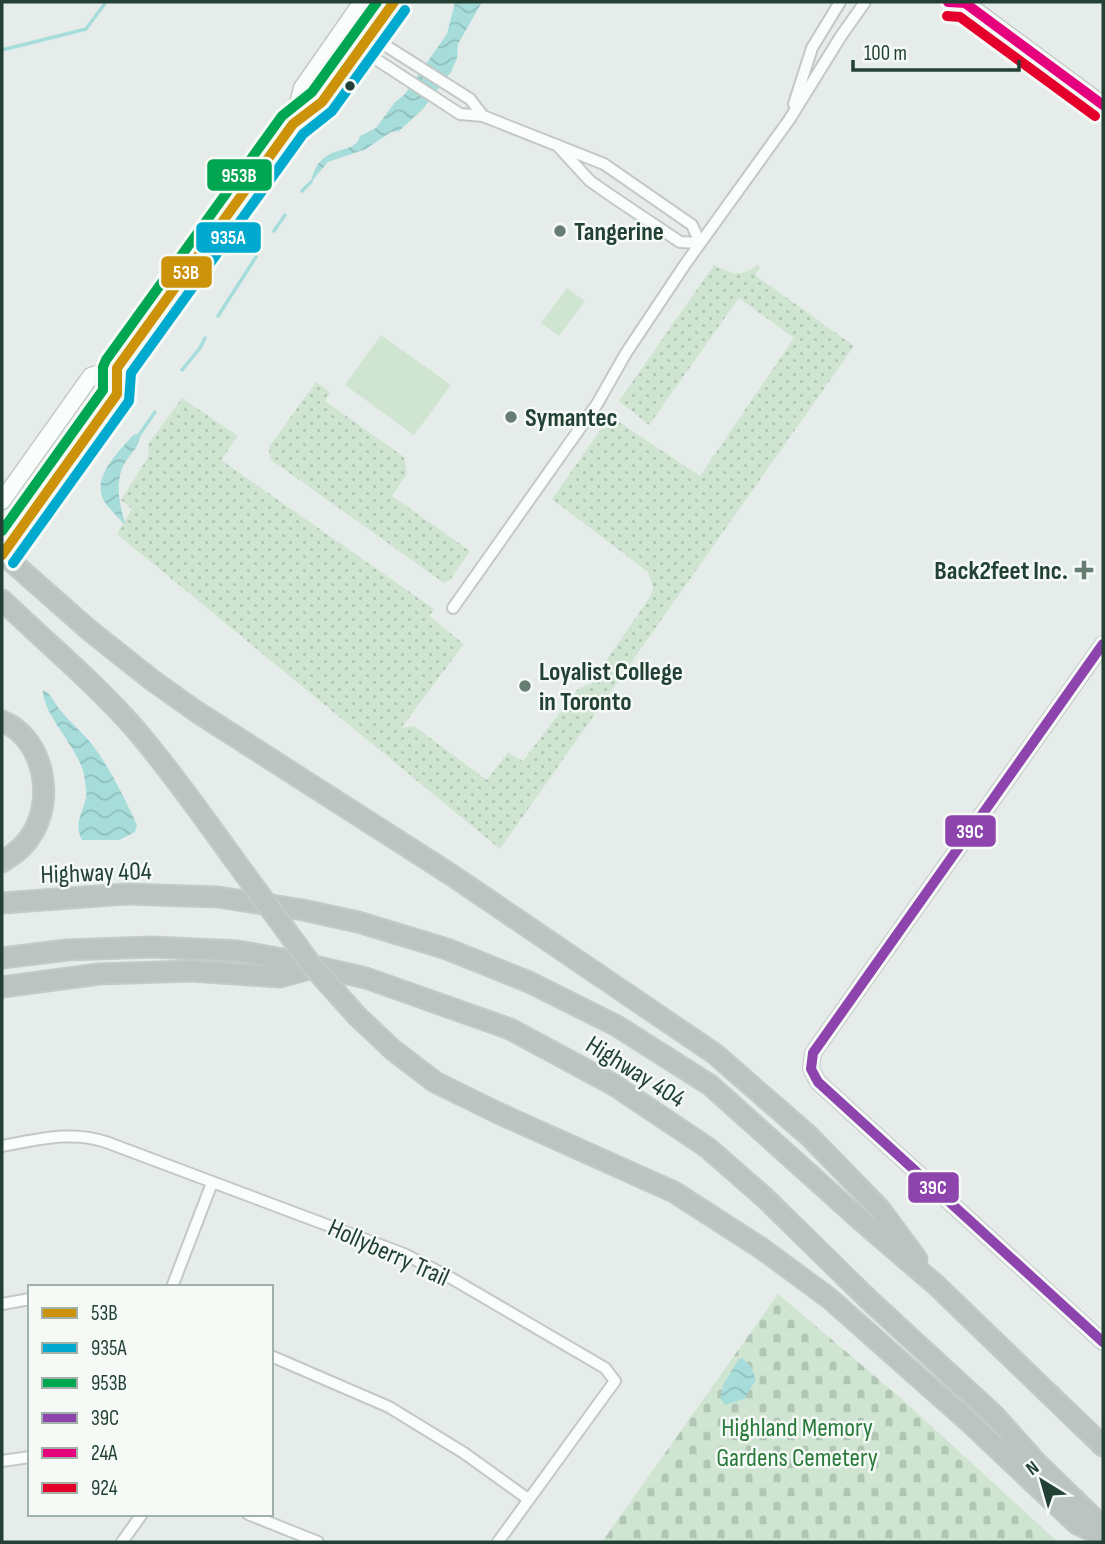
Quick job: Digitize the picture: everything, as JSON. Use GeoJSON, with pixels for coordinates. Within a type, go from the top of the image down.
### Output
{"type":"FeatureCollection","features":[{"type":"Feature","properties":{"kind":"highway"},"geometry":{"type":"LineString","coordinates":[[2,554],[89,630],[197,712],[439,867],[715,1054],[809,1136],[880,1209],[936,1285]]}},
{"type":"Feature","properties":{"kind":"highway"},"geometry":{"type":"LineString","coordinates":[[2,600],[90,681],[136,730],[186,793],[313,967],[358,1017],[393,1050],[435,1082],[674,1192],[761,1248],[829,1297],[969,1422],[1077,1524],[1103,1536]]}},
{"type":"Feature","properties":{"kind":"highway"},"geometry":{"type":"LineString","coordinates":[[2,721],[30,743],[42,770],[43,807],[31,836],[15,855],[2,862]]}},
{"type":"Feature","properties":{"kind":"highway","name":"Highway 404"},"geometry":{"type":"LineString","coordinates":[[2,903],[126,894],[218,897],[303,910],[358,922],[447,949],[517,978],[617,1026],[710,1085],[936,1285],[1103,1446]]}},
{"type":"Feature","properties":{"kind":"highway","name":"Highway 404"},"geometry":{"type":"LineString","coordinates":[[2,958],[67,950],[152,947],[238,951],[378,982],[510,1029],[614,1085],[708,1148],[764,1197],[867,1298],[995,1416],[1036,1462],[1103,1527]]}},
{"type":"Feature","properties":{"kind":"highway"},"geometry":{"type":"LineString","coordinates":[[2,987],[99,974],[191,971],[280,977],[318,967]]}},
{"type":"Feature","properties":{"kind":"main road"},"geometry":{"type":"LineString","coordinates":[[293,124],[302,88],[362,2]]}},
{"type":"Feature","properties":{"kind":"main road"},"geometry":{"type":"LineString","coordinates":[[2,554],[117,394],[117,368],[293,124],[322,102],[394,2]]}},
{"type":"Feature","properties":{"kind":"main road"},"geometry":{"type":"LineString","coordinates":[[959,2],[1103,105]]}},
{"type":"Feature","properties":{"kind":"main road"},"geometry":{"type":"LineString","coordinates":[[2,501],[91,376],[117,368]]}},
{"type":"Feature","properties":{"kind":"street"},"geometry":{"type":"LineString","coordinates":[[789,120],[811,48],[840,2]]}},
{"type":"Feature","properties":{"kind":"street"},"geometry":{"type":"LineString","coordinates":[[453,608],[591,413],[626,353],[700,243],[789,120],[865,2]]}},
{"type":"Feature","properties":{"kind":"street"},"geometry":{"type":"LineString","coordinates":[[345,26],[366,41],[383,44],[470,99],[483,116]]}},
{"type":"Feature","properties":{"kind":"street"},"geometry":{"type":"LineString","coordinates":[[366,41],[374,58],[460,114],[483,116],[604,164],[692,225],[700,243]]}},
{"type":"Feature","properties":{"kind":"street"},"geometry":{"type":"LineString","coordinates":[[557,145],[590,181],[613,197],[680,242],[700,243]]}},
{"type":"Feature","properties":{"kind":"street"},"geometry":{"type":"LineString","coordinates":[[1103,644],[813,1053],[811,1069],[818,1082],[1103,1342]]}},
{"type":"Feature","properties":{"kind":"street","name":"Hollyberry Trail"},"geometry":{"type":"LineString","coordinates":[[2,1146],[59,1136],[89,1137],[262,1199],[404,1254],[497,1305],[611,1373],[615,1381],[610,1389],[498,1542]]}},
{"type":"Feature","properties":{"kind":"street"},"geometry":{"type":"LineString","coordinates":[[173,1285],[212,1183]]}},
{"type":"Feature","properties":{"kind":"street"},"geometry":{"type":"LineString","coordinates":[[2,1304],[28,1299]]}},
{"type":"Feature","properties":{"kind":"street"},"geometry":{"type":"LineString","coordinates":[[273,1357],[390,1407],[464,1453],[528,1499]]}},
{"type":"Feature","properties":{"kind":"street"},"geometry":{"type":"LineString","coordinates":[[2,1461],[28,1457]]}},
{"type":"Feature","properties":{"kind":"street"},"geometry":{"type":"LineString","coordinates":[[122,1542],[141,1516]]}},
{"type":"Feature","properties":{"kind":"street"},"geometry":{"type":"LineString","coordinates":[[253,1516],[314,1541]]}},
{"type":"Feature","properties":{"kind":"green space"},"geometry":{"type":"Polygon","coordinates":[[[714,265],[726,271],[741,273],[757,265],[760,267],[755,275],[854,346],[500,849],[117,534],[132,509],[121,500],[149,456],[148,444],[182,398],[238,436],[221,460],[434,609],[429,616],[464,644],[401,728],[414,726],[487,780],[508,752],[523,761],[577,690],[591,683],[652,594],[653,587],[648,572],[552,499],[610,416],[700,476],[794,338],[739,298],[649,425],[619,401],[714,265]]]}},
{"type":"Feature","properties":{"kind":"green space"},"geometry":{"type":"Polygon","coordinates":[[[567,288],[585,301],[559,336],[541,323],[567,288]]]}},
{"type":"Feature","properties":{"kind":"green space"},"geometry":{"type":"Polygon","coordinates":[[[381,335],[451,385],[414,435],[345,385],[381,335]]]}},
{"type":"Feature","properties":{"kind":"green space"},"geometry":{"type":"Polygon","coordinates":[[[316,382],[330,392],[325,401],[404,457],[407,474],[392,496],[470,551],[450,580],[444,583],[270,459],[269,447],[316,382]]]}},
{"type":"Feature","properties":{"kind":"green space","name":"Highland Memory Gardens Cemetery"},"geometry":{"type":"Polygon","coordinates":[[[778,1294],[904,1401],[1058,1542],[602,1542],[778,1294]]]}},
{"type":"Feature","properties":{"kind":"water"},"geometry":{"type":"Polygon","coordinates":[[[455,2],[482,2],[458,44],[457,58],[451,72],[423,109],[399,131],[391,132],[366,149],[328,162],[311,182],[322,160],[351,147],[360,136],[376,128],[395,102],[404,95],[447,34],[455,2]]]}},
{"type":"Feature","properties":{"kind":"water"},"geometry":{"type":"Polygon","coordinates":[[[136,434],[140,436],[138,443],[120,476],[123,523],[104,501],[101,483],[108,466],[136,434]]]}},
{"type":"Feature","properties":{"kind":"water"},"geometry":{"type":"Polygon","coordinates":[[[43,690],[91,743],[104,762],[137,825],[135,832],[119,840],[82,840],[78,828],[86,797],[84,775],[75,754],[48,710],[43,690]]]}},
{"type":"Feature","properties":{"kind":"water"},"geometry":{"type":"Polygon","coordinates":[[[742,1358],[751,1367],[756,1380],[744,1399],[725,1405],[720,1398],[724,1383],[742,1358]]]}},
{"type":"Feature","properties":{"kind":"waterway"},"geometry":{"type":"LineString","coordinates":[[2,50],[86,29],[106,2]]}},
{"type":"Feature","properties":{"kind":"waterway"},"geometry":{"type":"LineString","coordinates":[[302,191],[311,182]]}},
{"type":"Feature","properties":{"kind":"waterway"},"geometry":{"type":"LineString","coordinates":[[274,231],[285,215]]}},
{"type":"Feature","properties":{"kind":"waterway"},"geometry":{"type":"LineString","coordinates":[[218,316],[256,257]]}},
{"type":"Feature","properties":{"kind":"waterway"},"geometry":{"type":"LineString","coordinates":[[182,370],[205,338]]}},
{"type":"Feature","properties":{"kind":"waterway"},"geometry":{"type":"LineString","coordinates":[[139,435],[155,412]]}},
{"type":"Feature","properties":{"kind":"transit line","name":"953B"},"geometry":{"type":"LineString","coordinates":[[2,531],[103,390],[103,367],[106,360],[282,116],[312,92],[377,2]]}},
{"type":"Feature","properties":{"kind":"transit line","name":"53B"},"geometry":{"type":"LineString","coordinates":[[2,555],[117,394],[117,368],[293,124],[322,102],[394,2]]}},
{"type":"Feature","properties":{"kind":"transit line","name":"24A"},"geometry":{"type":"LineString","coordinates":[[948,2],[965,3],[1103,105]]}},
{"type":"Feature","properties":{"kind":"transit line","name":"935A"},"geometry":{"type":"LineString","coordinates":[[13,563],[129,401],[131,373],[303,134],[332,111],[405,10]]}},
{"type":"Feature","properties":{"kind":"transit line","name":"924"},"geometry":{"type":"LineString","coordinates":[[947,16],[960,17],[1095,116]]}},
{"type":"Feature","properties":{"kind":"transit line","name":"39C"},"geometry":{"type":"LineString","coordinates":[[1103,644],[813,1053],[811,1069],[818,1082],[1103,1342]]}},
{"type":"Feature","properties":{"kind":"place","name":"Tangerine"},"geometry":{"type":"Point","coordinates":[560,231]}},
{"type":"Feature","properties":{"kind":"place","name":"Symantec"},"geometry":{"type":"Point","coordinates":[511,417]}},
{"type":"Feature","properties":{"kind":"place","name":"Back2feet Inc."},"geometry":{"type":"Point","coordinates":[1084,570]}},
{"type":"Feature","properties":{"kind":"place","name":"Loyalist College in Toronto"},"geometry":{"type":"Point","coordinates":[525,686]}}]}
